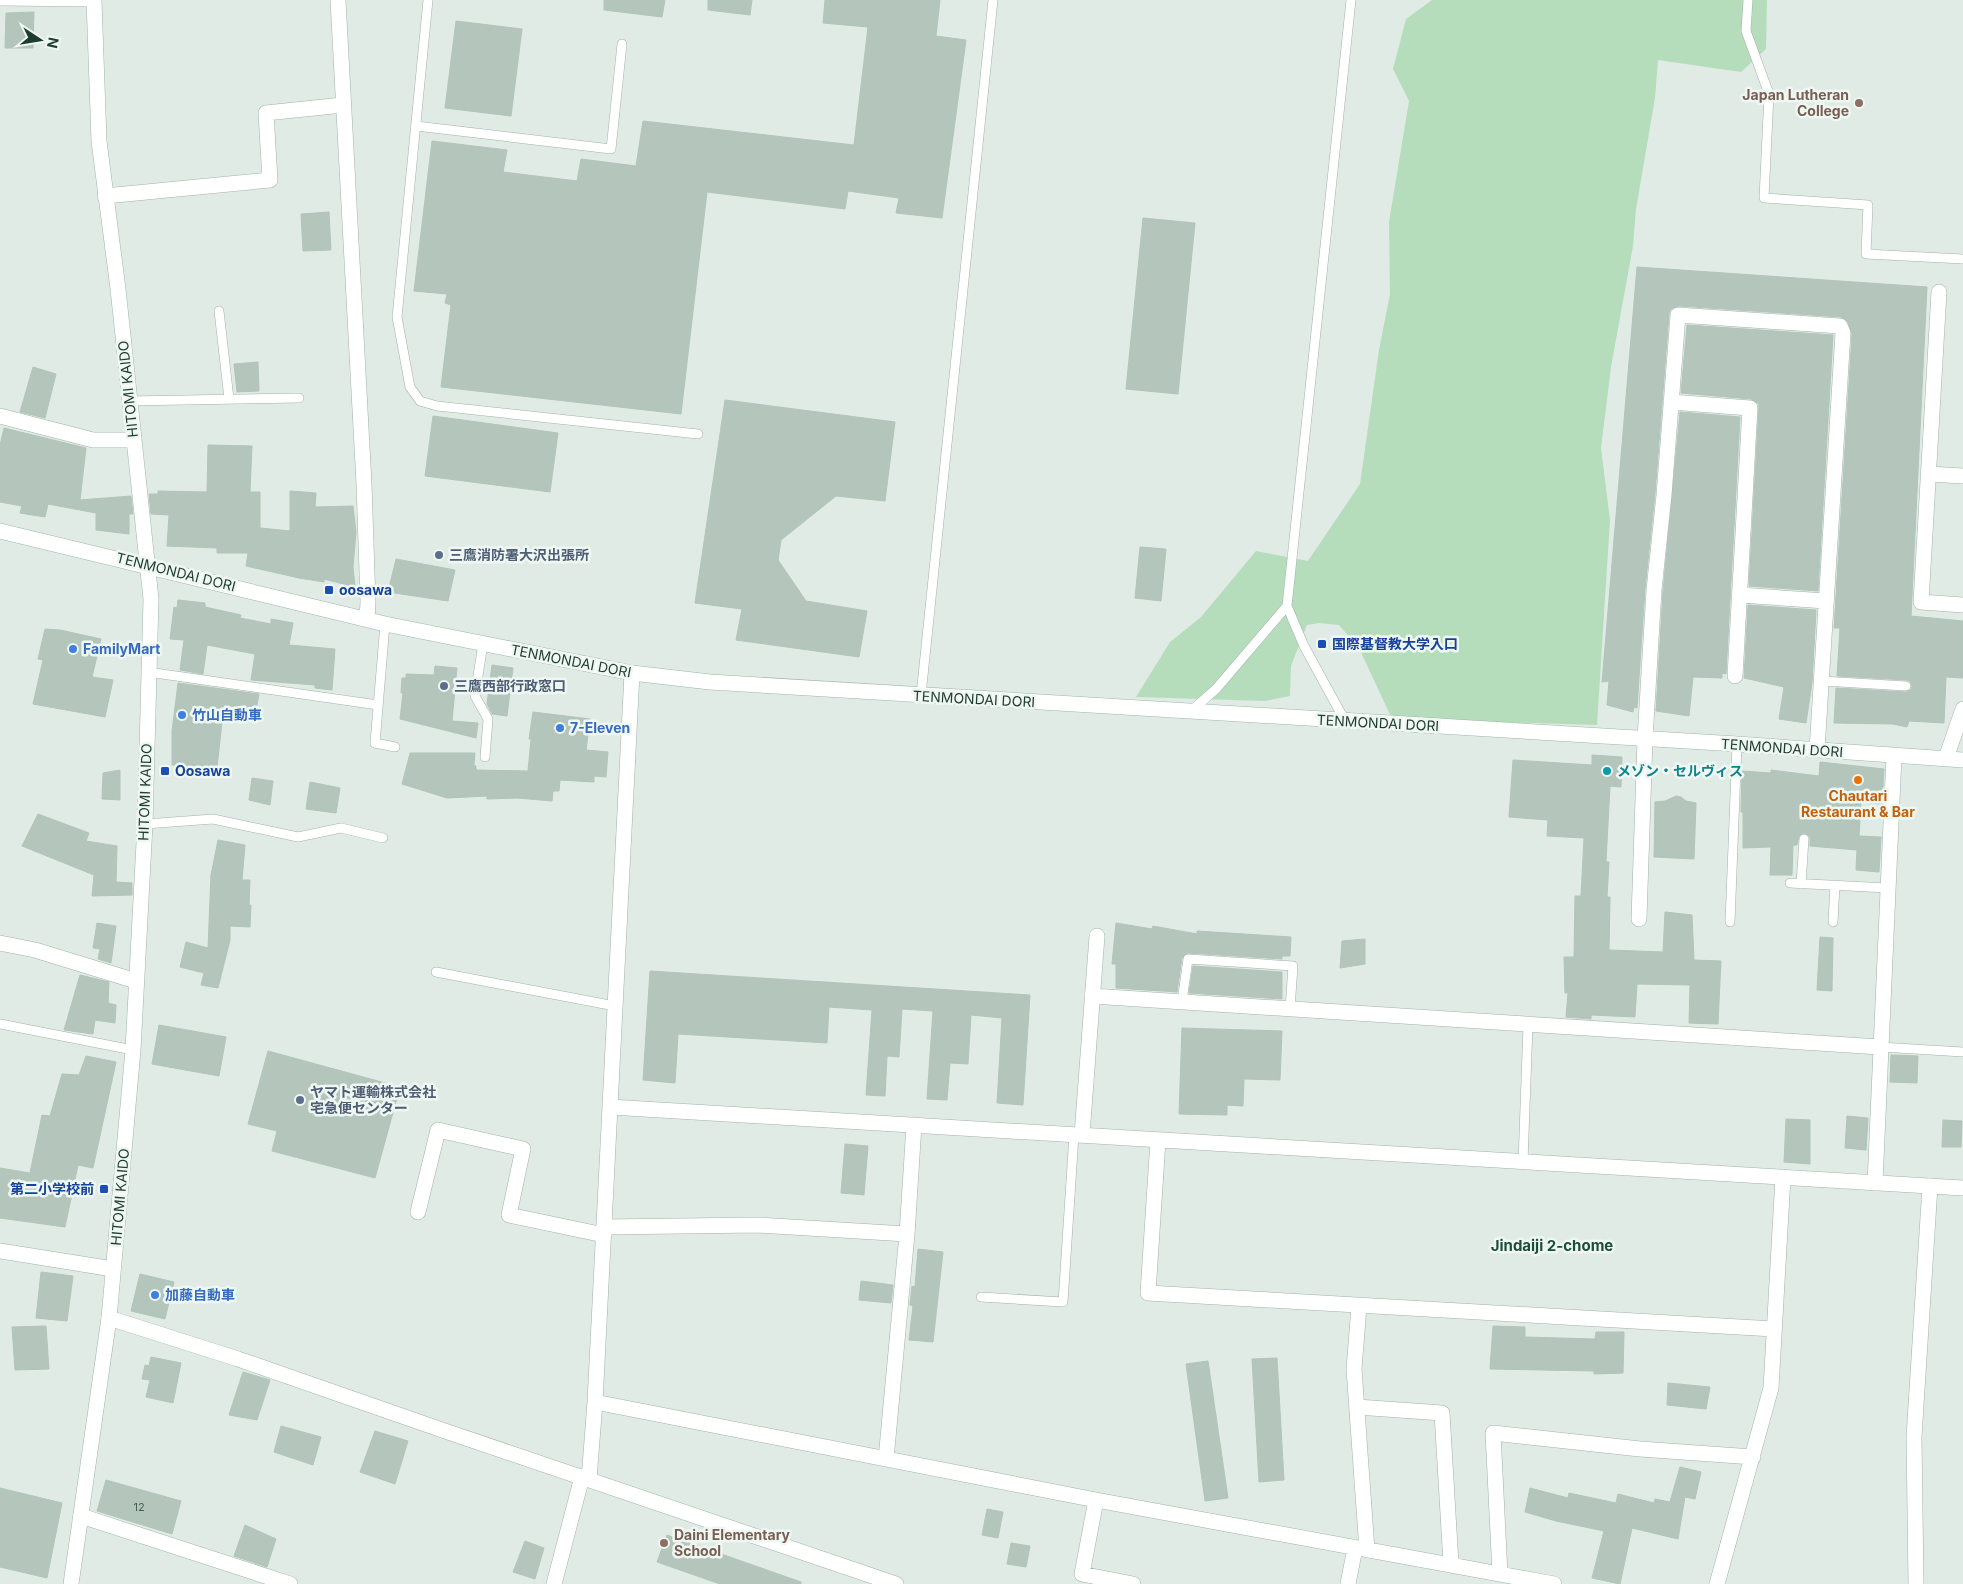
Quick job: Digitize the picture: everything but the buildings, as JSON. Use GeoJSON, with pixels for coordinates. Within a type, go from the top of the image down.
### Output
{"type":"FeatureCollection","features":[{"type":"Feature","properties":{"kind":"street"},"geometry":{"type":"LineString","coordinates":[[338,0],[364,484],[367,619]]}},
{"type":"Feature","properties":{"kind":"street","name":"HITOMI KAIDO"},"geometry":{"type":"LineString","coordinates":[[72,1584],[109,1318],[133,1050],[145,824],[151,599],[118,289],[99,141],[94,1]]}},
{"type":"Feature","properties":{"kind":"street"},"geometry":{"type":"LineString","coordinates":[[105,196],[270,180],[266,113],[343,104]]}},
{"type":"Feature","properties":{"kind":"street"},"geometry":{"type":"LineString","coordinates":[[1939,292],[1921,602],[1963,605]]}},
{"type":"Feature","properties":{"kind":"street"},"geometry":{"type":"LineString","coordinates":[[1639,919],[1645,739],[1654,590],[1678,315],[1840,326],[1843,333],[1817,750]]}},
{"type":"Feature","properties":{"kind":"street"},"geometry":{"type":"LineString","coordinates":[[1671,402],[1750,408],[1735,676]]}},
{"type":"Feature","properties":{"kind":"street"},"geometry":{"type":"LineString","coordinates":[[0,416],[93,440],[133,440]]}},
{"type":"Feature","properties":{"kind":"street"},"geometry":{"type":"LineString","coordinates":[[1929,474],[1963,476]]}},
{"type":"Feature","properties":{"kind":"street","name":"TENMONDAI DORI"},"geometry":{"type":"LineString","coordinates":[[0,531],[385,624],[632,673],[735,684],[1737,744],[1963,760]]}},
{"type":"Feature","properties":{"kind":"street"},"geometry":{"type":"LineString","coordinates":[[1740,595],[1826,601]]}},
{"type":"Feature","properties":{"kind":"street"},"geometry":{"type":"LineString","coordinates":[[554,1584],[585,1478],[595,1402],[632,673]]}},
{"type":"Feature","properties":{"kind":"street"},"geometry":{"type":"LineString","coordinates":[[1946,758],[1963,710]]}},
{"type":"Feature","properties":{"kind":"street"},"geometry":{"type":"LineString","coordinates":[[1875,1183],[1894,756]]}},
{"type":"Feature","properties":{"kind":"street"},"geometry":{"type":"LineString","coordinates":[[1078,1135],[1096,936]]}},
{"type":"Feature","properties":{"kind":"street"},"geometry":{"type":"LineString","coordinates":[[0,943],[35,950],[136,982]]}},
{"type":"Feature","properties":{"kind":"street"},"geometry":{"type":"LineString","coordinates":[[1092,996],[1880,1047]]}},
{"type":"Feature","properties":{"kind":"street"},"geometry":{"type":"LineString","coordinates":[[610,1107],[1963,1188]]}},
{"type":"Feature","properties":{"kind":"street"},"geometry":{"type":"LineString","coordinates":[[886,1459],[907,1234],[914,1125]]}},
{"type":"Feature","properties":{"kind":"street"},"geometry":{"type":"LineString","coordinates":[[418,1212],[438,1130],[523,1149],[510,1215],[604,1231],[758,1225],[907,1234]]}},
{"type":"Feature","properties":{"kind":"street"},"geometry":{"type":"LineString","coordinates":[[1158,1140],[1148,1293],[1774,1329]]}},
{"type":"Feature","properties":{"kind":"street"},"geometry":{"type":"LineString","coordinates":[[1717,1584],[1772,1388],[1784,1177]]}},
{"type":"Feature","properties":{"kind":"street"},"geometry":{"type":"LineString","coordinates":[[1916,1584],[1914,1437],[1930,1186]]}},
{"type":"Feature","properties":{"kind":"street"},"geometry":{"type":"LineString","coordinates":[[0,1251],[113,1269]]}},
{"type":"Feature","properties":{"kind":"street"},"geometry":{"type":"LineString","coordinates":[[1348,1584],[1361,1549],[1357,1407],[1354,1369],[1359,1306]]}},
{"type":"Feature","properties":{"kind":"street"},"geometry":{"type":"LineString","coordinates":[[109,1318],[238,1359],[896,1584]]}},
{"type":"Feature","properties":{"kind":"street"},"geometry":{"type":"LineString","coordinates":[[595,1402],[1096,1500],[1554,1584]]}},
{"type":"Feature","properties":{"kind":"street"},"geometry":{"type":"LineString","coordinates":[[1357,1407],[1442,1413],[1451,1564]]}},
{"type":"Feature","properties":{"kind":"street"},"geometry":{"type":"LineString","coordinates":[[1500,1574],[1493,1433],[1752,1457]]}},
{"type":"Feature","properties":{"kind":"street"},"geometry":{"type":"LineString","coordinates":[[1096,1500],[1082,1574],[1133,1584]]}},
{"type":"Feature","properties":{"kind":"street"},"geometry":{"type":"LineString","coordinates":[[81,1516],[290,1584]]}},
{"type":"Feature","properties":{"kind":"lane"},"geometry":{"type":"LineString","coordinates":[[0,0],[94,1]]}},
{"type":"Feature","properties":{"kind":"lane"},"geometry":{"type":"LineString","coordinates":[[428,0],[397,317],[410,387],[420,400],[436,406],[698,434]]}},
{"type":"Feature","properties":{"kind":"lane"},"geometry":{"type":"LineString","coordinates":[[922,696],[993,0]]}},
{"type":"Feature","properties":{"kind":"lane"},"geometry":{"type":"LineString","coordinates":[[1345,721],[1304,646],[1287,606],[1351,0]]}},
{"type":"Feature","properties":{"kind":"lane"},"geometry":{"type":"LineString","coordinates":[[1748,0],[1746,31],[1769,94],[1764,198],[1868,205],[1866,254],[1963,259]]}},
{"type":"Feature","properties":{"kind":"lane"},"geometry":{"type":"LineString","coordinates":[[416,126],[611,149],[622,44]]}},
{"type":"Feature","properties":{"kind":"lane"},"geometry":{"type":"LineString","coordinates":[[218,311],[229,400]]}},
{"type":"Feature","properties":{"kind":"lane"},"geometry":{"type":"LineString","coordinates":[[129,401],[299,398]]}},
{"type":"Feature","properties":{"kind":"lane"},"geometry":{"type":"LineString","coordinates":[[1190,712],[1216,689],[1287,606]]}},
{"type":"Feature","properties":{"kind":"lane"},"geometry":{"type":"LineString","coordinates":[[385,624],[375,742],[395,747]]}},
{"type":"Feature","properties":{"kind":"lane"},"geometry":{"type":"LineString","coordinates":[[482,644],[475,696],[488,719],[485,757]]}},
{"type":"Feature","properties":{"kind":"lane"},"geometry":{"type":"LineString","coordinates":[[148,672],[378,705]]}},
{"type":"Feature","properties":{"kind":"lane"},"geometry":{"type":"LineString","coordinates":[[1822,681],[1906,686]]}},
{"type":"Feature","properties":{"kind":"lane"},"geometry":{"type":"LineString","coordinates":[[1730,922],[1737,744]]}},
{"type":"Feature","properties":{"kind":"lane"},"geometry":{"type":"LineString","coordinates":[[145,824],[213,819],[298,838],[341,828],[383,838]]}},
{"type":"Feature","properties":{"kind":"lane"},"geometry":{"type":"LineString","coordinates":[[1801,884],[1804,839]]}},
{"type":"Feature","properties":{"kind":"lane"},"geometry":{"type":"LineString","coordinates":[[1790,883],[1887,888]]}},
{"type":"Feature","properties":{"kind":"lane"},"geometry":{"type":"LineString","coordinates":[[1833,922],[1835,885]]}},
{"type":"Feature","properties":{"kind":"lane"},"geometry":{"type":"LineString","coordinates":[[1182,1002],[1188,959],[1293,966],[1290,1009]]}},
{"type":"Feature","properties":{"kind":"lane"},"geometry":{"type":"LineString","coordinates":[[436,972],[615,1006]]}},
{"type":"Feature","properties":{"kind":"lane"},"geometry":{"type":"LineString","coordinates":[[0,1024],[133,1050]]}},
{"type":"Feature","properties":{"kind":"lane"},"geometry":{"type":"LineString","coordinates":[[1523,1162],[1528,1025]]}},
{"type":"Feature","properties":{"kind":"lane"},"geometry":{"type":"LineString","coordinates":[[1880,1047],[1963,1052]]}},
{"type":"Feature","properties":{"kind":"lane"},"geometry":{"type":"LineString","coordinates":[[982,1297],[1063,1302],[1078,1135]]}},
{"type":"Feature","properties":{"kind":"green space"},"geometry":{"type":"Polygon","coordinates":[[[1432,0],[1767,0],[1766,49],[1741,72],[1658,60],[1655,98],[1636,209],[1633,246],[1611,367],[1601,448],[1610,520],[1597,725],[1392,719],[1359,648],[1339,625],[1319,623],[1307,625],[1291,666],[1290,696],[1265,701],[1136,697],[1170,642],[1201,617],[1256,551],[1308,561],[1360,484],[1379,350],[1390,294],[1389,222],[1409,101],[1393,69],[1406,19],[1432,0]]]}},
{"type":"Feature","properties":{"kind":"place","name":"Japan Lutheran College"},"geometry":{"type":"Point","coordinates":[1859,103]}},
{"type":"Feature","properties":{"kind":"place","name":"三鷹消防署大沢出張所"},"geometry":{"type":"Point","coordinates":[439,555]}},
{"type":"Feature","properties":{"kind":"place","name":"oosawa"},"geometry":{"type":"Point","coordinates":[329,590]}},
{"type":"Feature","properties":{"kind":"place","name":"国際基督教大学入口"},"geometry":{"type":"Point","coordinates":[1322,644]}},
{"type":"Feature","properties":{"kind":"place","name":"FamilyMart"},"geometry":{"type":"Point","coordinates":[73,649]}},
{"type":"Feature","properties":{"kind":"place","name":"三鷹西部行政窓口"},"geometry":{"type":"Point","coordinates":[444,686]}},
{"type":"Feature","properties":{"kind":"place","name":"竹山自動車"},"geometry":{"type":"Point","coordinates":[182,715]}},
{"type":"Feature","properties":{"kind":"place","name":"7-Eleven"},"geometry":{"type":"Point","coordinates":[560,728]}},
{"type":"Feature","properties":{"kind":"place","name":"Oosawa"},"geometry":{"type":"Point","coordinates":[165,771]}},
{"type":"Feature","properties":{"kind":"place","name":"メゾン・セルヴィス"},"geometry":{"type":"Point","coordinates":[1607,771]}},
{"type":"Feature","properties":{"kind":"place","name":"Chautari Restaurant & Bar"},"geometry":{"type":"Point","coordinates":[1858,780]}},
{"type":"Feature","properties":{"kind":"place","name":"ヤマト運輸株式会社 宅急便センター"},"geometry":{"type":"Point","coordinates":[300,1100]}},
{"type":"Feature","properties":{"kind":"place","name":"第二小学校前"},"geometry":{"type":"Point","coordinates":[104,1189]}},
{"type":"Feature","properties":{"kind":"place","name":"加藤自動車"},"geometry":{"type":"Point","coordinates":[155,1295]}},
{"type":"Feature","properties":{"kind":"place","name":"Daini Elementary School"},"geometry":{"type":"Point","coordinates":[664,1543]}},
{"type":"Feature","properties":{"kind":"district","name":"Jindaiji 2-chome"},"geometry":{"type":"Point","coordinates":[1552,1246]}}]}
